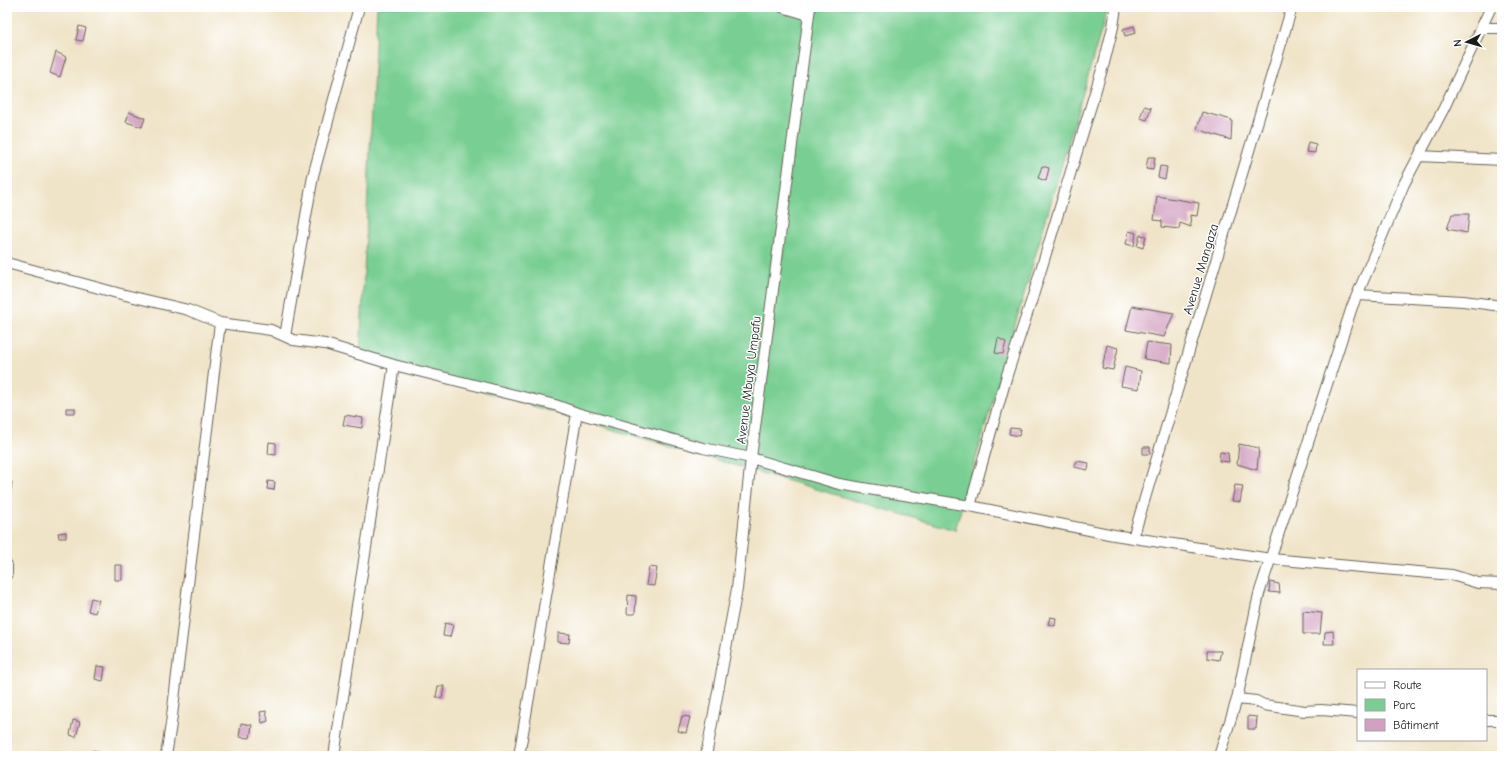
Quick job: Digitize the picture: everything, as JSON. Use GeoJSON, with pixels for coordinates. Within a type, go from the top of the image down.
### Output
{"type":"FeatureCollection","features":[{"type":"Feature","properties":{"kind":"street"},"geometry":{"type":"LineString","coordinates":[[285,336],[313,176],[359,7]]}},
{"type":"Feature","properties":{"kind":"street"},"geometry":{"type":"LineString","coordinates":[[782,7],[809,11]]}},
{"type":"Feature","properties":{"kind":"street"},"geometry":{"type":"LineString","coordinates":[[970,506],[1007,375],[1032,299],[1104,63],[1113,27],[1116,7]]}},
{"type":"Feature","properties":{"kind":"street","name":"Avenue Mangaza"},"geometry":{"type":"LineString","coordinates":[[1133,538],[1292,7]]}},
{"type":"Feature","properties":{"kind":"street"},"geometry":{"type":"LineString","coordinates":[[1219,756],[1237,699],[1259,594],[1352,308],[1404,184],[1444,108],[1491,7]]}},
{"type":"Feature","properties":{"kind":"street","name":"Avenue Mbuya Umpafu"},"geometry":{"type":"LineString","coordinates":[[706,756],[738,589],[751,458],[809,11]]}},
{"type":"Feature","properties":{"kind":"street"},"geometry":{"type":"LineString","coordinates":[[1482,28],[1502,28]]}},
{"type":"Feature","properties":{"kind":"street"},"geometry":{"type":"LineString","coordinates":[[1419,156],[1502,160]]}},
{"type":"Feature","properties":{"kind":"street"},"geometry":{"type":"LineString","coordinates":[[7,262],[117,293],[188,310],[220,323],[270,330],[292,340],[325,344],[394,365],[555,405],[577,413],[703,448],[751,458],[839,484],[970,506],[1133,538],[1271,559],[1452,576],[1478,582],[1502,584]]}},
{"type":"Feature","properties":{"kind":"street"},"geometry":{"type":"LineString","coordinates":[[1358,295],[1463,301],[1502,306]]}},
{"type":"Feature","properties":{"kind":"street"},"geometry":{"type":"LineString","coordinates":[[166,756],[220,323]]}},
{"type":"Feature","properties":{"kind":"street"},"geometry":{"type":"LineString","coordinates":[[334,756],[394,365]]}},
{"type":"Feature","properties":{"kind":"street"},"geometry":{"type":"LineString","coordinates":[[519,756],[577,413]]}},
{"type":"Feature","properties":{"kind":"street"},"geometry":{"type":"LineString","coordinates":[[7,565],[7,574]]}},
{"type":"Feature","properties":{"kind":"street"},"geometry":{"type":"LineString","coordinates":[[1237,699],[1256,701],[1264,705],[1305,711],[1322,710],[1357,713]]}},
{"type":"Feature","properties":{"kind":"street"},"geometry":{"type":"LineString","coordinates":[[1487,720],[1502,720]]}},
{"type":"Feature","properties":{"kind":"green space"},"geometry":{"type":"Polygon","coordinates":[[[377,7],[1108,7],[955,530],[360,355],[377,7]]]}},
{"type":"Feature","properties":{"kind":"building"},"geometry":{"type":"Polygon","coordinates":[[[79,26],[86,28],[83,41],[76,40],[79,26]]]}},
{"type":"Feature","properties":{"kind":"building"},"geometry":{"type":"Polygon","coordinates":[[[1134,26],[1136,33],[1125,36],[1123,29],[1134,26]]]}},
{"type":"Feature","properties":{"kind":"building"},"geometry":{"type":"Polygon","coordinates":[[[56,52],[66,57],[60,77],[50,73],[56,52]]]}},
{"type":"Feature","properties":{"kind":"building"},"geometry":{"type":"Polygon","coordinates":[[[1144,106],[1151,108],[1147,120],[1140,118],[1144,106]]]}},
{"type":"Feature","properties":{"kind":"building"},"geometry":{"type":"Polygon","coordinates":[[[129,112],[145,118],[142,127],[126,122],[129,112]]]}},
{"type":"Feature","properties":{"kind":"building"},"geometry":{"type":"Polygon","coordinates":[[[1202,112],[1232,120],[1231,140],[1197,129],[1202,112]]]}},
{"type":"Feature","properties":{"kind":"building"},"geometry":{"type":"Polygon","coordinates":[[[1308,142],[1316,144],[1315,153],[1306,152],[1308,142]]]}},
{"type":"Feature","properties":{"kind":"building"},"geometry":{"type":"Polygon","coordinates":[[[1148,157],[1155,157],[1153,170],[1146,169],[1148,157]]]}},
{"type":"Feature","properties":{"kind":"building"},"geometry":{"type":"Polygon","coordinates":[[[1042,166],[1049,168],[1046,181],[1038,178],[1042,166]]]}},
{"type":"Feature","properties":{"kind":"building"},"geometry":{"type":"Polygon","coordinates":[[[1160,166],[1167,167],[1165,179],[1158,177],[1160,166]]]}},
{"type":"Feature","properties":{"kind":"building"},"geometry":{"type":"Polygon","coordinates":[[[1157,196],[1199,203],[1197,216],[1190,215],[1191,227],[1180,223],[1179,229],[1162,227],[1162,221],[1154,220],[1157,196]]]}},
{"type":"Feature","properties":{"kind":"building"},"geometry":{"type":"Polygon","coordinates":[[[1452,214],[1469,214],[1467,233],[1447,229],[1452,214]]]}},
{"type":"Feature","properties":{"kind":"building"},"geometry":{"type":"Polygon","coordinates":[[[1129,231],[1136,233],[1134,246],[1126,244],[1129,231]]]}},
{"type":"Feature","properties":{"kind":"building"},"geometry":{"type":"Polygon","coordinates":[[[1140,235],[1146,236],[1143,248],[1137,246],[1140,235]]]}},
{"type":"Feature","properties":{"kind":"building"},"geometry":{"type":"Polygon","coordinates":[[[1132,306],[1174,313],[1164,337],[1126,330],[1132,306]]]}},
{"type":"Feature","properties":{"kind":"building"},"geometry":{"type":"Polygon","coordinates":[[[998,338],[1006,342],[1003,354],[995,353],[998,338]]]}},
{"type":"Feature","properties":{"kind":"building"},"geometry":{"type":"Polygon","coordinates":[[[1147,342],[1172,345],[1171,363],[1144,359],[1147,342]]]}},
{"type":"Feature","properties":{"kind":"building"},"geometry":{"type":"Polygon","coordinates":[[[1107,345],[1118,348],[1113,370],[1102,368],[1107,345]]]}},
{"type":"Feature","properties":{"kind":"building"},"geometry":{"type":"Polygon","coordinates":[[[1125,367],[1141,371],[1139,389],[1121,386],[1125,367]]]}},
{"type":"Feature","properties":{"kind":"building"},"geometry":{"type":"Polygon","coordinates":[[[66,408],[75,408],[75,413],[66,413],[66,408]]]}},
{"type":"Feature","properties":{"kind":"building"},"geometry":{"type":"Polygon","coordinates":[[[345,415],[363,418],[362,428],[343,425],[345,415]]]}},
{"type":"Feature","properties":{"kind":"building"},"geometry":{"type":"Polygon","coordinates":[[[1010,428],[1021,429],[1019,436],[1009,434],[1010,428]]]}},
{"type":"Feature","properties":{"kind":"building"},"geometry":{"type":"Polygon","coordinates":[[[269,442],[276,443],[276,455],[268,454],[269,442]]]}},
{"type":"Feature","properties":{"kind":"building"},"geometry":{"type":"Polygon","coordinates":[[[1239,444],[1259,448],[1257,470],[1237,464],[1239,444]]]}},
{"type":"Feature","properties":{"kind":"building"},"geometry":{"type":"Polygon","coordinates":[[[1143,447],[1150,447],[1150,454],[1143,454],[1143,447]]]}},
{"type":"Feature","properties":{"kind":"building"},"geometry":{"type":"Polygon","coordinates":[[[1220,452],[1228,453],[1229,462],[1219,461],[1220,452]]]}},
{"type":"Feature","properties":{"kind":"building"},"geometry":{"type":"Polygon","coordinates":[[[1077,461],[1089,463],[1088,470],[1074,467],[1077,461]]]}},
{"type":"Feature","properties":{"kind":"building"},"geometry":{"type":"Polygon","coordinates":[[[7,481],[12,482],[10,495],[7,495],[7,481]]]}},
{"type":"Feature","properties":{"kind":"building"},"geometry":{"type":"Polygon","coordinates":[[[268,481],[275,482],[274,490],[267,489],[268,481]]]}},
{"type":"Feature","properties":{"kind":"building"},"geometry":{"type":"Polygon","coordinates":[[[1235,485],[1243,486],[1240,502],[1232,501],[1235,485]]]}},
{"type":"Feature","properties":{"kind":"building"},"geometry":{"type":"Polygon","coordinates":[[[66,532],[66,538],[59,538],[58,533],[66,532]]]}},
{"type":"Feature","properties":{"kind":"building"},"geometry":{"type":"Polygon","coordinates":[[[115,565],[122,565],[122,580],[115,580],[115,565]]]}},
{"type":"Feature","properties":{"kind":"building"},"geometry":{"type":"Polygon","coordinates":[[[649,567],[657,568],[654,586],[646,585],[649,567]]]}},
{"type":"Feature","properties":{"kind":"building"},"geometry":{"type":"Polygon","coordinates":[[[1270,582],[1279,584],[1280,593],[1269,592],[1270,582]]]}},
{"type":"Feature","properties":{"kind":"building"},"geometry":{"type":"Polygon","coordinates":[[[628,595],[636,596],[635,614],[627,614],[628,595]]]}},
{"type":"Feature","properties":{"kind":"building"},"geometry":{"type":"Polygon","coordinates":[[[91,598],[99,600],[95,613],[88,611],[91,598]]]}},
{"type":"Feature","properties":{"kind":"building"},"geometry":{"type":"Polygon","coordinates":[[[1303,611],[1322,613],[1320,634],[1303,634],[1303,611]]]}},
{"type":"Feature","properties":{"kind":"building"},"geometry":{"type":"Polygon","coordinates":[[[1050,617],[1056,618],[1055,626],[1048,624],[1050,617]]]}},
{"type":"Feature","properties":{"kind":"building"},"geometry":{"type":"Polygon","coordinates":[[[445,623],[453,625],[450,637],[443,636],[445,623]]]}},
{"type":"Feature","properties":{"kind":"building"},"geometry":{"type":"Polygon","coordinates":[[[1333,631],[1334,644],[1324,644],[1325,632],[1333,631]]]}},
{"type":"Feature","properties":{"kind":"building"},"geometry":{"type":"Polygon","coordinates":[[[558,633],[570,634],[569,643],[558,642],[558,633]]]}},
{"type":"Feature","properties":{"kind":"building"},"geometry":{"type":"Polygon","coordinates":[[[1207,651],[1221,651],[1219,660],[1207,658],[1207,651]]]}},
{"type":"Feature","properties":{"kind":"building"},"geometry":{"type":"Polygon","coordinates":[[[97,666],[105,667],[103,681],[95,679],[97,666]]]}},
{"type":"Feature","properties":{"kind":"building"},"geometry":{"type":"Polygon","coordinates":[[[438,686],[444,686],[442,698],[436,697],[438,686]]]}},
{"type":"Feature","properties":{"kind":"building"},"geometry":{"type":"Polygon","coordinates":[[[266,711],[268,721],[262,723],[260,712],[266,711]]]}},
{"type":"Feature","properties":{"kind":"building"},"geometry":{"type":"Polygon","coordinates":[[[682,716],[690,717],[686,733],[678,731],[682,716]]]}},
{"type":"Feature","properties":{"kind":"building"},"geometry":{"type":"Polygon","coordinates":[[[1248,716],[1257,717],[1256,729],[1248,729],[1248,716]]]}},
{"type":"Feature","properties":{"kind":"building"},"geometry":{"type":"Polygon","coordinates":[[[73,720],[80,722],[76,737],[70,735],[73,720]]]}},
{"type":"Feature","properties":{"kind":"building"},"geometry":{"type":"Polygon","coordinates":[[[241,723],[252,725],[250,738],[239,737],[241,723]]]}},
{"type":"Feature","properties":{"kind":"building"},"geometry":{"type":"Polygon","coordinates":[[[93,750],[102,753],[101,756],[91,756],[93,750]]]}}]}
